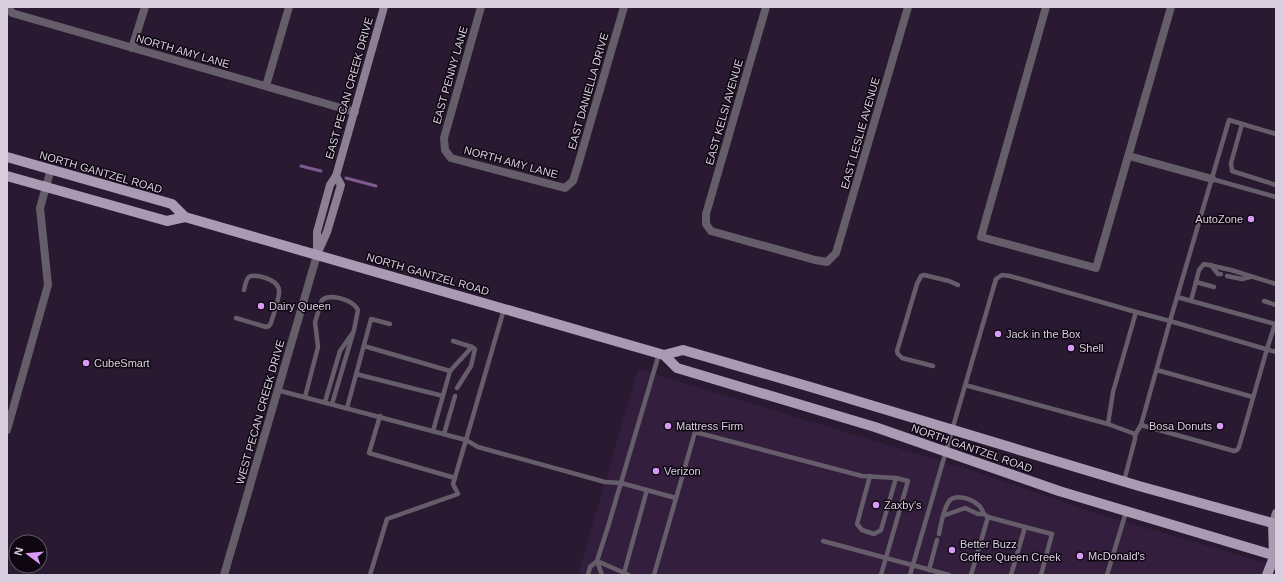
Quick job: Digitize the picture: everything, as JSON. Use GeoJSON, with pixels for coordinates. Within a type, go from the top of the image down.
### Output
{"type":"FeatureCollection","features":[{"type":"Feature","properties":{"kind":"main road","name":"NORTH GANTZEL ROAD"},"geometry":{"type":"LineString","coordinates":[[7,157],[172,204],[184,217]]}},
{"type":"Feature","properties":{"kind":"main road","name":"NORTH GANTZEL ROAD"},"geometry":{"type":"LineString","coordinates":[[7,176],[167,221],[184,217],[661,354],[677,368],[875,427],[1058,492],[1275,555]]}},
{"type":"Feature","properties":{"kind":"main road","name":"NORTH GANTZEL ROAD"},"geometry":{"type":"LineString","coordinates":[[661,354],[683,350],[1274,524]]}},
{"type":"Feature","properties":{"kind":"main road"},"geometry":{"type":"LineString","coordinates":[[1266,575],[1275,555],[1274,524]]}},
{"type":"Feature","properties":{"kind":"street","name":"NORTH AMY LANE"},"geometry":{"type":"LineString","coordinates":[[8,7],[12,13],[355,112]]}},
{"type":"Feature","properties":{"kind":"street"},"geometry":{"type":"LineString","coordinates":[[132,48],[145,7]]}},
{"type":"Feature","properties":{"kind":"street"},"geometry":{"type":"LineString","coordinates":[[266,86],[289,7]]}},
{"type":"Feature","properties":{"kind":"street","name":"EAST PECAN CREEK DRIVE"},"geometry":{"type":"LineString","coordinates":[[317,255],[316,232],[330,185],[336,176],[384,7]]}},
{"type":"Feature","properties":{"kind":"street","name":"EAST PENNY LANE"},"geometry":{"type":"LineString","coordinates":[[445,150],[444,138],[481,7]]}},
{"type":"Feature","properties":{"kind":"street","name":"EAST DANIELLA DRIVE"},"geometry":{"type":"LineString","coordinates":[[573,181],[624,7]]}},
{"type":"Feature","properties":{"kind":"street","name":"EAST KELSI AVENUE"},"geometry":{"type":"LineString","coordinates":[[766,7],[706,214],[706,224],[711,231],[827,262]]}},
{"type":"Feature","properties":{"kind":"street","name":"EAST LESLIE AVENUE"},"geometry":{"type":"LineString","coordinates":[[827,262],[836,253],[908,7]]}},
{"type":"Feature","properties":{"kind":"street"},"geometry":{"type":"LineString","coordinates":[[1046,7],[981,237],[1096,268],[1171,7]]}},
{"type":"Feature","properties":{"kind":"street","name":"NORTH AMY LANE"},"geometry":{"type":"LineString","coordinates":[[445,150],[451,158],[565,188],[573,181]]}},
{"type":"Feature","properties":{"kind":"street"},"geometry":{"type":"LineString","coordinates":[[1129,156],[1212,179]]}},
{"type":"Feature","properties":{"kind":"street"},"geometry":{"type":"LineString","coordinates":[[7,430],[48,285],[40,208],[50,169]]}},
{"type":"Feature","properties":{"kind":"street","name":"WEST PECAN CREEK DRIVE"},"geometry":{"type":"LineString","coordinates":[[224,575],[317,255]]}},
{"type":"Feature","properties":{"kind":"street"},"geometry":{"type":"LineString","coordinates":[[1274,524],[1276,513]]}},
{"type":"Feature","properties":{"kind":"lane"},"geometry":{"type":"LineString","coordinates":[[1124,481],[1135,435],[1141,425],[1228,120],[1276,134]]}},
{"type":"Feature","properties":{"kind":"lane"},"geometry":{"type":"LineString","coordinates":[[1242,124],[1231,163],[1232,171],[1276,185]]}},
{"type":"Feature","properties":{"kind":"lane"},"geometry":{"type":"LineString","coordinates":[[1212,179],[1276,197]]}},
{"type":"Feature","properties":{"kind":"lane"},"geometry":{"type":"LineString","coordinates":[[1191,301],[1199,270],[1204,264],[1252,276],[1276,284]]}},
{"type":"Feature","properties":{"kind":"lane"},"geometry":{"type":"LineString","coordinates":[[1211,265],[1218,274],[1221,274]]}},
{"type":"Feature","properties":{"kind":"lane"},"geometry":{"type":"LineString","coordinates":[[933,366],[902,358],[898,354],[915,292],[921,276],[924,275],[949,280],[958,285]]}},
{"type":"Feature","properties":{"kind":"lane"},"geometry":{"type":"LineString","coordinates":[[910,575],[990,294],[996,279],[1002,275],[1276,352]]}},
{"type":"Feature","properties":{"kind":"lane"},"geometry":{"type":"LineString","coordinates":[[236,318],[266,327],[269,326],[280,292],[277,283],[273,280],[255,276],[250,276],[247,278],[244,290]]}},
{"type":"Feature","properties":{"kind":"lane"},"geometry":{"type":"LineString","coordinates":[[1227,276],[1242,279],[1252,276]]}},
{"type":"Feature","properties":{"kind":"lane"},"geometry":{"type":"LineString","coordinates":[[1196,282],[1214,287]]}},
{"type":"Feature","properties":{"kind":"lane"},"geometry":{"type":"LineString","coordinates":[[305,397],[318,347],[315,322],[322,300],[332,297],[352,303],[358,310],[354,330],[332,404]]}},
{"type":"Feature","properties":{"kind":"lane"},"geometry":{"type":"LineString","coordinates":[[1141,425],[1234,451],[1237,450],[1266,349],[1276,322],[1177,297]]}},
{"type":"Feature","properties":{"kind":"lane"},"geometry":{"type":"LineString","coordinates":[[1264,301],[1276,305]]}},
{"type":"Feature","properties":{"kind":"lane"},"geometry":{"type":"LineString","coordinates":[[370,575],[387,519],[458,494],[453,484],[504,309]]}},
{"type":"Feature","properties":{"kind":"lane"},"geometry":{"type":"LineString","coordinates":[[1108,424],[1113,392],[1136,312]]}},
{"type":"Feature","properties":{"kind":"lane"},"geometry":{"type":"LineString","coordinates":[[347,408],[372,319],[390,324]]}},
{"type":"Feature","properties":{"kind":"lane"},"geometry":{"type":"LineString","coordinates":[[325,402],[340,351],[354,330]]}},
{"type":"Feature","properties":{"kind":"lane"},"geometry":{"type":"LineString","coordinates":[[453,341],[475,349],[471,366],[457,388]]}},
{"type":"Feature","properties":{"kind":"lane"},"geometry":{"type":"LineString","coordinates":[[364,346],[450,371]]}},
{"type":"Feature","properties":{"kind":"lane"},"geometry":{"type":"LineString","coordinates":[[433,431],[450,371],[472,347]]}},
{"type":"Feature","properties":{"kind":"lane"},"geometry":{"type":"LineString","coordinates":[[602,575],[597,561],[661,354]]}},
{"type":"Feature","properties":{"kind":"lane"},"geometry":{"type":"LineString","coordinates":[[1156,370],[1253,397]]}},
{"type":"Feature","properties":{"kind":"lane"},"geometry":{"type":"LineString","coordinates":[[356,374],[443,396]]}},
{"type":"Feature","properties":{"kind":"lane"},"geometry":{"type":"LineString","coordinates":[[965,385],[1108,424],[1130,431],[1135,435]]}},
{"type":"Feature","properties":{"kind":"lane"},"geometry":{"type":"LineString","coordinates":[[277,390],[380,416],[466,440],[478,447],[501,454],[605,482],[621,483],[676,498]]}},
{"type":"Feature","properties":{"kind":"lane"},"geometry":{"type":"LineString","coordinates":[[444,434],[455,396]]}},
{"type":"Feature","properties":{"kind":"lane"},"geometry":{"type":"LineString","coordinates":[[380,416],[369,453],[455,478]]}},
{"type":"Feature","properties":{"kind":"lane"},"geometry":{"type":"LineString","coordinates":[[654,575],[695,432],[862,476],[896,478],[908,481],[881,575]]}},
{"type":"Feature","properties":{"kind":"lane"},"geometry":{"type":"LineString","coordinates":[[870,476],[857,524],[862,530],[874,534],[880,530],[896,478]]}},
{"type":"Feature","properties":{"kind":"lane"},"geometry":{"type":"LineString","coordinates":[[624,573],[647,490]]}},
{"type":"Feature","properties":{"kind":"lane"},"geometry":{"type":"LineString","coordinates":[[939,534],[948,502],[954,498],[970,500],[981,508],[986,516],[971,575]]}},
{"type":"Feature","properties":{"kind":"lane"},"geometry":{"type":"LineString","coordinates":[[943,516],[965,508],[978,514],[1052,534],[1041,575]]}},
{"type":"Feature","properties":{"kind":"lane"},"geometry":{"type":"LineString","coordinates":[[1107,575],[1126,512]]}},
{"type":"Feature","properties":{"kind":"lane"},"geometry":{"type":"LineString","coordinates":[[1011,575],[1025,527]]}},
{"type":"Feature","properties":{"kind":"lane"},"geometry":{"type":"LineString","coordinates":[[929,570],[937,540]]}},
{"type":"Feature","properties":{"kind":"lane"},"geometry":{"type":"LineString","coordinates":[[823,541],[949,575]]}},
{"type":"Feature","properties":{"kind":"lane"},"geometry":{"type":"LineString","coordinates":[[597,561],[629,575]]}},
{"type":"Feature","properties":{"kind":"lane"},"geometry":{"type":"LineString","coordinates":[[588,575],[590,566],[597,561]]}},
{"type":"Feature","properties":{"kind":"shaded area"},"geometry":{"type":"Polygon","coordinates":[[[638,369],[967,469],[1099,514],[1276,566],[1276,575],[578,575],[638,369]]]}},
{"type":"Feature","properties":{"kind":"waterway"},"geometry":{"type":"LineString","coordinates":[[301,166],[321,171]]}},
{"type":"Feature","properties":{"kind":"waterway"},"geometry":{"type":"LineString","coordinates":[[346,178],[376,186]]}},
{"type":"Feature","properties":{"kind":"place","name":"AutoZone"},"geometry":{"type":"Point","coordinates":[1251,219]}},
{"type":"Feature","properties":{"kind":"place","name":"Dairy Queen"},"geometry":{"type":"Point","coordinates":[261,306]}},
{"type":"Feature","properties":{"kind":"place","name":"Jack in the Box"},"geometry":{"type":"Point","coordinates":[998,334]}},
{"type":"Feature","properties":{"kind":"place","name":"Shell"},"geometry":{"type":"Point","coordinates":[1071,348]}},
{"type":"Feature","properties":{"kind":"place","name":"CubeSmart"},"geometry":{"type":"Point","coordinates":[86,363]}},
{"type":"Feature","properties":{"kind":"place","name":"Mattress Firm"},"geometry":{"type":"Point","coordinates":[668,426]}},
{"type":"Feature","properties":{"kind":"place","name":"Bosa Donuts"},"geometry":{"type":"Point","coordinates":[1220,426]}},
{"type":"Feature","properties":{"kind":"place","name":"Verizon"},"geometry":{"type":"Point","coordinates":[656,471]}},
{"type":"Feature","properties":{"kind":"place","name":"Zaxby's"},"geometry":{"type":"Point","coordinates":[876,505]}},
{"type":"Feature","properties":{"kind":"place","name":"Better Buzz Coffee Queen Creek"},"geometry":{"type":"Point","coordinates":[952,550]}},
{"type":"Feature","properties":{"kind":"place","name":"McDonald's"},"geometry":{"type":"Point","coordinates":[1080,556]}}]}
